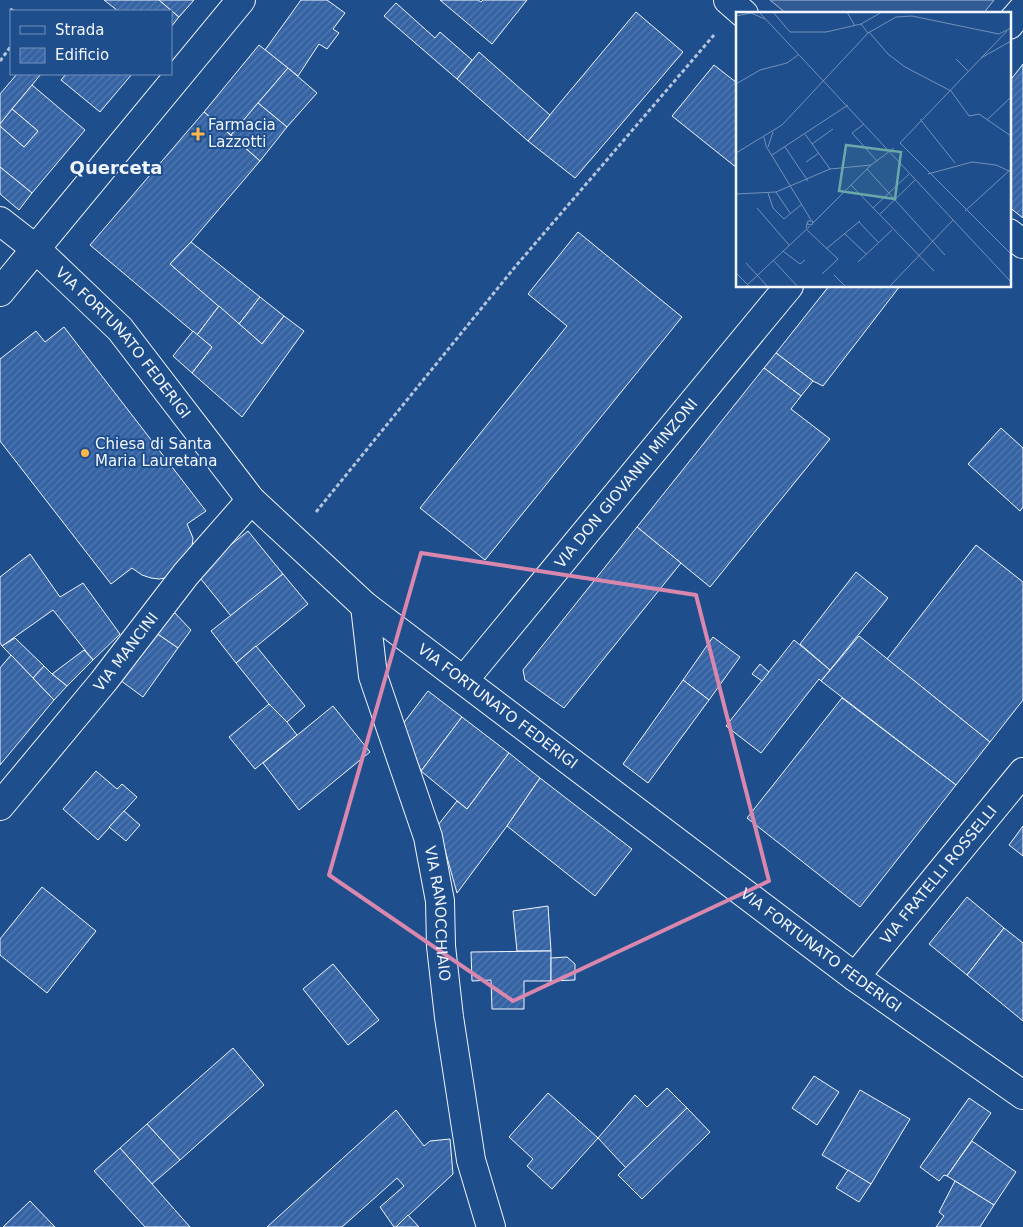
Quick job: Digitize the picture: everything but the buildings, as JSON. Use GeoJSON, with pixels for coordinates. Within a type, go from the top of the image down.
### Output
{"type":"FeatureCollection","features":[{"type":"Feature","properties":{"kind":"street"},"geometry":{"type":"LineString","coordinates":[[0,292],[242,0]]}},
{"type":"Feature","properties":{"kind":"street"},"geometry":{"type":"LineString","coordinates":[[1010,24],[1023,9]]}},
{"type":"Feature","properties":{"kind":"street","name":"VIA FORTUNATO FEDERIGI"},"geometry":{"type":"LineString","coordinates":[[0,221],[36,249],[120,330],[251,500],[365,606],[855,977],[1023,1095]]}},
{"type":"Feature","properties":{"kind":"street"},"geometry":{"type":"LineString","coordinates":[[1010,234],[1023,244]]}},
{"type":"Feature","properties":{"kind":"street","name":"VIA DON GIOVANNI MINZONI"},"geometry":{"type":"LineString","coordinates":[[464,680],[787,288]]}},
{"type":"Feature","properties":{"kind":"street","name":"VIA MANCINI"},"geometry":{"type":"LineString","coordinates":[[0,806],[102,682],[186,574],[251,500]]}},
{"type":"Feature","properties":{"kind":"street","name":"VIA RANOCCHIAIO"},"geometry":{"type":"LineString","coordinates":[[365,606],[372,676],[428,837],[440,901],[441,946],[449,1017],[471,1160],[491,1227]]}},
{"type":"Feature","properties":{"kind":"street","name":"VIA FRATELLI ROSSELLI"},"geometry":{"type":"LineString","coordinates":[[855,977],[1023,772]]}},
{"type":"Feature","properties":{"kind":"path"},"geometry":{"type":"LineString","coordinates":[[294,540],[515,267],[736,7]]}},
{"type":"Feature","properties":{"kind":"path"},"geometry":{"type":"LineString","coordinates":[[0,61],[10,47]]}},
{"type":"Feature","properties":{"kind":"highlighted area"},"geometry":{"type":"Polygon","coordinates":[[[421,553],[696,595],[769,881],[513,1001],[329,875],[421,553]]]}},
{"type":"Feature","properties":{"kind":"shaded area"},"geometry":{"type":"Polygon","coordinates":[[[770,0],[994,0],[985,12],[785,12],[770,0]]]}},
{"type":"Feature","properties":{"kind":"place","name":"Farmacia Lazzotti"},"geometry":{"type":"Point","coordinates":[198,134]}},
{"type":"Feature","properties":{"kind":"place","name":"Chiesa di Santa Maria Lauretana"},"geometry":{"type":"Point","coordinates":[85,453]}},
{"type":"Feature","properties":{"kind":"district","name":"Querceta"},"geometry":{"type":"Point","coordinates":[116,168]}}]}
